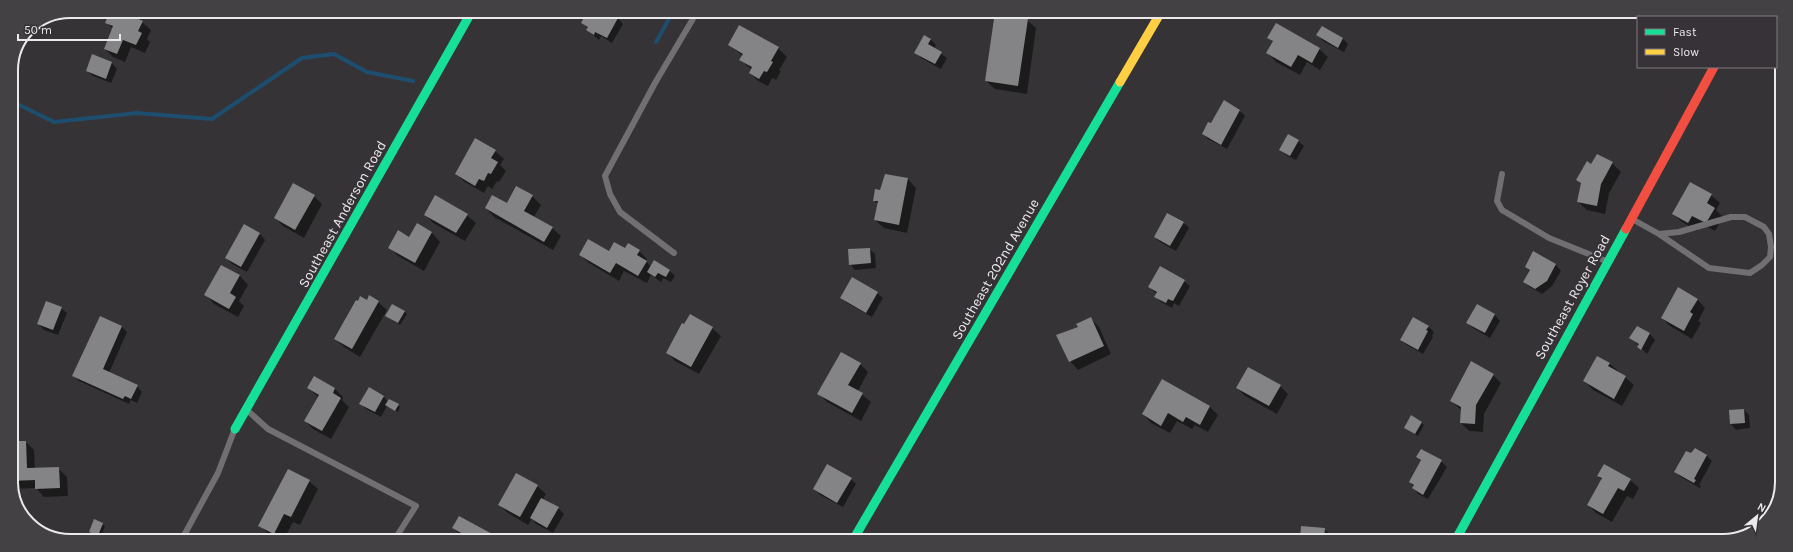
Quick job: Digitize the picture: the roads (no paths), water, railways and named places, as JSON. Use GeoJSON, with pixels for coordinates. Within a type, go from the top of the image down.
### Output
{"type":"FeatureCollection","features":[{"type":"Feature","properties":{"kind":"street","name":"Southeast Anderson Road"},"geometry":{"type":"LineString","coordinates":[[235,429],[469,18]]}},
{"type":"Feature","properties":{"kind":"street","name":"Southeast 202nd Avenue"},"geometry":{"type":"LineString","coordinates":[[856,534],[1158,18]]}},
{"type":"Feature","properties":{"kind":"street","name":"Southeast Royer Road"},"geometry":{"type":"LineString","coordinates":[[1459,534],[1713,68]]}},
{"type":"Feature","properties":{"kind":"lane"},"geometry":{"type":"LineString","coordinates":[[674,253],[620,212],[610,194],[605,176],[655,83],[693,18]]}},
{"type":"Feature","properties":{"kind":"lane"},"geometry":{"type":"LineString","coordinates":[[1502,174],[1497,200],[1502,210],[1549,238],[1607,262]]}},
{"type":"Feature","properties":{"kind":"lane"},"geometry":{"type":"LineString","coordinates":[[1631,218],[1660,234],[1709,268],[1750,273],[1762,265],[1770,257],[1771,247],[1769,234],[1764,227],[1745,217],[1731,217],[1679,232],[1660,234]]}},
{"type":"Feature","properties":{"kind":"lane"},"geometry":{"type":"LineString","coordinates":[[247,410],[268,429],[416,506],[398,534]]}},
{"type":"Feature","properties":{"kind":"lane"},"geometry":{"type":"LineString","coordinates":[[185,534],[218,473],[235,429]]}},
{"type":"Feature","properties":{"kind":"waterway"},"geometry":{"type":"LineString","coordinates":[[656,42],[670,18]]}},
{"type":"Feature","properties":{"kind":"waterway"},"geometry":{"type":"LineString","coordinates":[[18,104],[54,122],[137,113],[212,119],[302,58],[334,54],[367,72],[413,81]]}}]}
